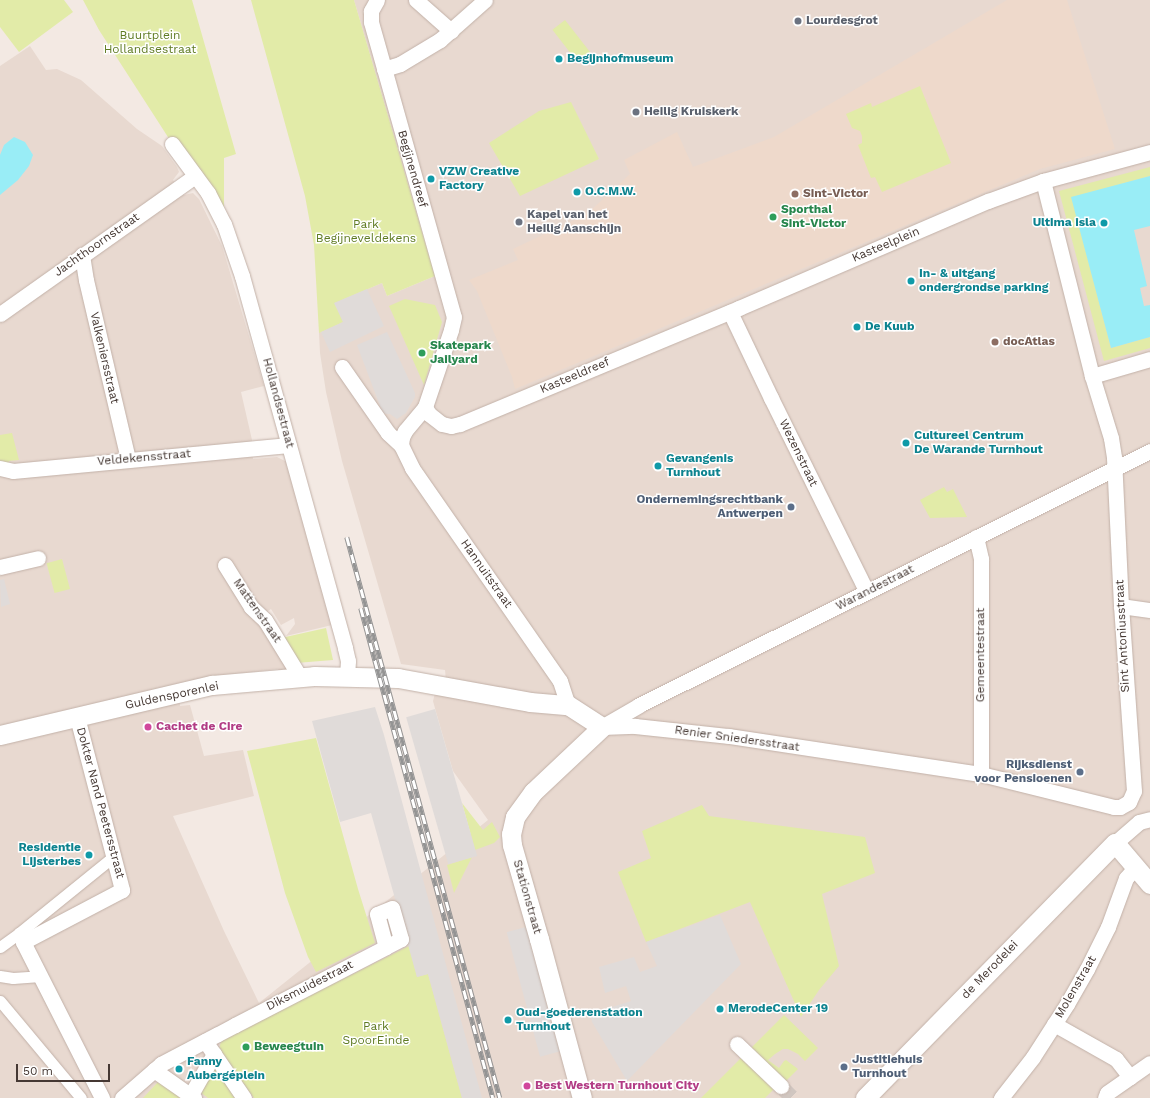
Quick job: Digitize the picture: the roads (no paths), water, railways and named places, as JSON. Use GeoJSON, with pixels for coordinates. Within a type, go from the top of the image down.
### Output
{"type":"FeatureCollection","features":[{"type":"Feature","properties":{"kind":"street","name":"Begijnendreef"},"geometry":{"type":"LineString","coordinates":[[377,0],[371,11],[372,22],[454,317],[425,407]]}},
{"type":"Feature","properties":{"kind":"street"},"geometry":{"type":"LineString","coordinates":[[416,0],[451,31]]}},
{"type":"Feature","properties":{"kind":"street"},"geometry":{"type":"LineString","coordinates":[[384,69],[410,59],[451,31],[485,0]]}},
{"type":"Feature","properties":{"kind":"street","name":"Hollandsestraat"},"geometry":{"type":"LineString","coordinates":[[172,144],[208,193],[224,224],[247,291],[345,648],[348,661],[347,676]]}},
{"type":"Feature","properties":{"kind":"street","name":"Kasteelplein"},"geometry":{"type":"LineString","coordinates":[[730,312],[988,202],[1043,181],[1150,152]]}},
{"type":"Feature","properties":{"kind":"street","name":"Jachthoornstraat"},"geometry":{"type":"LineString","coordinates":[[0,314],[195,176]]}},
{"type":"Feature","properties":{"kind":"street"},"geometry":{"type":"LineString","coordinates":[[1043,181],[1092,376],[1150,359]]}},
{"type":"Feature","properties":{"kind":"street","name":"Valkeniersstraat"},"geometry":{"type":"LineString","coordinates":[[82,255],[86,280],[128,459]]}},
{"type":"Feature","properties":{"kind":"street","name":"Kasteeldreef"},"geometry":{"type":"LineString","coordinates":[[425,407],[429,414],[442,424],[451,426],[460,424],[730,312]]}},
{"type":"Feature","properties":{"kind":"street","name":"Wezenstraat"},"geometry":{"type":"LineString","coordinates":[[730,312],[867,592]]}},
{"type":"Feature","properties":{"kind":"street","name":"Hannuitstraat"},"geometry":{"type":"LineString","coordinates":[[342,367],[388,433],[401,445],[412,468],[560,681],[568,705]]}},
{"type":"Feature","properties":{"kind":"street","name":"Sint Antoniusstraat"},"geometry":{"type":"LineString","coordinates":[[1092,376],[1111,438],[1114,468],[1121,606],[1134,791],[1130,802]]}},
{"type":"Feature","properties":{"kind":"street"},"geometry":{"type":"LineString","coordinates":[[401,445],[402,437],[405,431],[425,407]]}},
{"type":"Feature","properties":{"kind":"street","name":"Veldekensstraat"},"geometry":{"type":"LineString","coordinates":[[0,468],[13,470],[289,445]]}},
{"type":"Feature","properties":{"kind":"street","name":"Warandestraat"},"geometry":{"type":"LineString","coordinates":[[602,727],[639,705],[1150,451]]}},
{"type":"Feature","properties":{"kind":"street","name":"Gemeentestraat"},"geometry":{"type":"LineString","coordinates":[[976,537],[981,559],[982,774]]}},
{"type":"Feature","properties":{"kind":"street"},"geometry":{"type":"LineString","coordinates":[[0,567],[38,558]]}},
{"type":"Feature","properties":{"kind":"street","name":"Mattenstraat"},"geometry":{"type":"LineString","coordinates":[[225,565],[251,607],[265,620],[300,678]]}},
{"type":"Feature","properties":{"kind":"street"},"geometry":{"type":"LineString","coordinates":[[1121,606],[1150,610]]}},
{"type":"Feature","properties":{"kind":"street"},"geometry":{"type":"LineString","coordinates":[[347,676],[398,678],[530,702],[568,705],[602,727]]}},
{"type":"Feature","properties":{"kind":"street","name":"Guldensporenlei"},"geometry":{"type":"LineString","coordinates":[[0,734],[212,685],[347,676]]}},
{"type":"Feature","properties":{"kind":"street","name":"Dokter Nand Peetersstraat"},"geometry":{"type":"LineString","coordinates":[[21,937],[122,890],[77,717]]}},
{"type":"Feature","properties":{"kind":"street","name":"Renier Sniedersstraat"},"geometry":{"type":"LineString","coordinates":[[602,727],[635,726],[729,736],[982,774],[1114,807],[1130,802]]}},
{"type":"Feature","properties":{"kind":"street","name":"Stationstraat"},"geometry":{"type":"LineString","coordinates":[[582,1098],[512,845],[511,834],[518,811],[533,792],[602,727]]}},
{"type":"Feature","properties":{"kind":"street"},"geometry":{"type":"LineString","coordinates":[[1150,819],[1139,822],[1115,843],[1150,884]]}},
{"type":"Feature","properties":{"kind":"street","name":"de Merodelei"},"geometry":{"type":"LineString","coordinates":[[865,1098],[1115,843]]}},
{"type":"Feature","properties":{"kind":"street"},"geometry":{"type":"LineString","coordinates":[[0,947],[21,937],[114,856]]}},
{"type":"Feature","properties":{"kind":"street","name":"Molenstraat"},"geometry":{"type":"LineString","coordinates":[[1001,1098],[1033,1057],[1087,969],[1108,927],[1126,878],[1136,867]]}},
{"type":"Feature","properties":{"kind":"street"},"geometry":{"type":"LineString","coordinates":[[21,937],[102,1098]]}},
{"type":"Feature","properties":{"kind":"street","name":"Diksmuidestraat"},"geometry":{"type":"LineString","coordinates":[[126,1097],[161,1064],[386,947]]}},
{"type":"Feature","properties":{"kind":"street"},"geometry":{"type":"LineString","coordinates":[[0,976],[13,978],[40,976]]}},
{"type":"Feature","properties":{"kind":"street"},"geometry":{"type":"LineString","coordinates":[[0,1001],[81,1098]]}},
{"type":"Feature","properties":{"kind":"street"},"geometry":{"type":"LineString","coordinates":[[1054,1024],[1116,1059],[1130,1077]]}},
{"type":"Feature","properties":{"kind":"street"},"geometry":{"type":"LineString","coordinates":[[205,1041],[244,1098]]}},
{"type":"Feature","properties":{"kind":"street"},"geometry":{"type":"LineString","coordinates":[[737,1044],[781,1086]]}},
{"type":"Feature","properties":{"kind":"street"},"geometry":{"type":"LineString","coordinates":[[154,1070],[191,1097],[214,1054]]}},
{"type":"Feature","properties":{"kind":"street"},"geometry":{"type":"LineString","coordinates":[[1105,1098],[1107,1093],[1150,1063]]}},
{"type":"Feature","properties":{"kind":"water"},"geometry":{"type":"Polygon","coordinates":[[[14,137],[25,142],[33,155],[29,166],[18,180],[0,195],[0,155],[4,145],[14,137]]]}},
{"type":"Feature","properties":{"kind":"water"},"geometry":{"type":"Polygon","coordinates":[[[1150,176],[1150,226],[1134,230],[1147,286],[1140,288],[1144,306],[1150,305],[1150,337],[1111,348],[1071,197],[1150,176]]]}},
{"type":"Feature","properties":{"kind":"tunnel"},"geometry":{"type":"LineString","coordinates":[[781,1086],[793,1098]]}},
{"type":"Feature","properties":{"kind":"railway"},"geometry":{"type":"LineString","coordinates":[[347,537],[500,1098]]}},
{"type":"Feature","properties":{"kind":"railway"},"geometry":{"type":"LineString","coordinates":[[361,608],[493,1098]]}},
{"type":"Feature","properties":{"kind":"place","name":"Lourdesgrot"},"geometry":{"type":"Point","coordinates":[798,21]}},
{"type":"Feature","properties":{"kind":"place","name":"Begijnhofmuseum"},"geometry":{"type":"Point","coordinates":[559,59]}},
{"type":"Feature","properties":{"kind":"place","name":"Heilig Kruiskerk"},"geometry":{"type":"Point","coordinates":[636,112]}},
{"type":"Feature","properties":{"kind":"place","name":"VZW Creative Factory"},"geometry":{"type":"Point","coordinates":[431,179]}},
{"type":"Feature","properties":{"kind":"place","name":"O.C.M.W."},"geometry":{"type":"Point","coordinates":[577,192]}},
{"type":"Feature","properties":{"kind":"place","name":"Sint-Victor"},"geometry":{"type":"Point","coordinates":[795,194]}},
{"type":"Feature","properties":{"kind":"place","name":"Sporthal Sint-Victor"},"geometry":{"type":"Point","coordinates":[773,217]}},
{"type":"Feature","properties":{"kind":"place","name":"Kapel van het Heilig Aanschijn"},"geometry":{"type":"Point","coordinates":[519,222]}},
{"type":"Feature","properties":{"kind":"place","name":"Ultima isla"},"geometry":{"type":"Point","coordinates":[1104,223]}},
{"type":"Feature","properties":{"kind":"place","name":"In- & uitgang ondergrondse parking"},"geometry":{"type":"Point","coordinates":[911,281]}},
{"type":"Feature","properties":{"kind":"place","name":"De Kuub"},"geometry":{"type":"Point","coordinates":[857,327]}},
{"type":"Feature","properties":{"kind":"place","name":"docAtlas"},"geometry":{"type":"Point","coordinates":[995,342]}},
{"type":"Feature","properties":{"kind":"place","name":"Skatepark Jailyard"},"geometry":{"type":"Point","coordinates":[422,353]}},
{"type":"Feature","properties":{"kind":"place","name":"Cultureel Centrum De Warande Turnhout"},"geometry":{"type":"Point","coordinates":[906,443]}},
{"type":"Feature","properties":{"kind":"place","name":"Gevangenis Turnhout"},"geometry":{"type":"Point","coordinates":[658,466]}},
{"type":"Feature","properties":{"kind":"place","name":"Ondernemingsrechtbank Antwerpen"},"geometry":{"type":"Point","coordinates":[791,507]}},
{"type":"Feature","properties":{"kind":"place","name":"Cachet de Cire"},"geometry":{"type":"Point","coordinates":[148,727]}},
{"type":"Feature","properties":{"kind":"place","name":"Rijksdienst voor Pensioenen"},"geometry":{"type":"Point","coordinates":[1080,772]}},
{"type":"Feature","properties":{"kind":"place","name":"Residentie Lijsterbes"},"geometry":{"type":"Point","coordinates":[89,855]}},
{"type":"Feature","properties":{"kind":"place","name":"MerodeCenter 19"},"geometry":{"type":"Point","coordinates":[720,1009]}},
{"type":"Feature","properties":{"kind":"place","name":"Oud-goederenstation Turnhout"},"geometry":{"type":"Point","coordinates":[508,1020]}},
{"type":"Feature","properties":{"kind":"place","name":"Beweegtuin"},"geometry":{"type":"Point","coordinates":[246,1047]}},
{"type":"Feature","properties":{"kind":"place","name":"Justitiehuis Turnhout"},"geometry":{"type":"Point","coordinates":[844,1067]}},
{"type":"Feature","properties":{"kind":"place","name":"Fanny Aubergéplein"},"geometry":{"type":"Point","coordinates":[179,1069]}},
{"type":"Feature","properties":{"kind":"place","name":"Best Western Turnhout City"},"geometry":{"type":"Point","coordinates":[527,1086]}},
{"type":"Feature","properties":{"kind":"park label","name":"Buurtplein Hollandsestraat"},"geometry":{"type":"Point","coordinates":[150,43]}},
{"type":"Feature","properties":{"kind":"park label","name":"Park Begijneveldekens"},"geometry":{"type":"Point","coordinates":[366,232]}},
{"type":"Feature","properties":{"kind":"park label","name":"Park SpoorEinde"},"geometry":{"type":"Point","coordinates":[376,1034]}}]}
